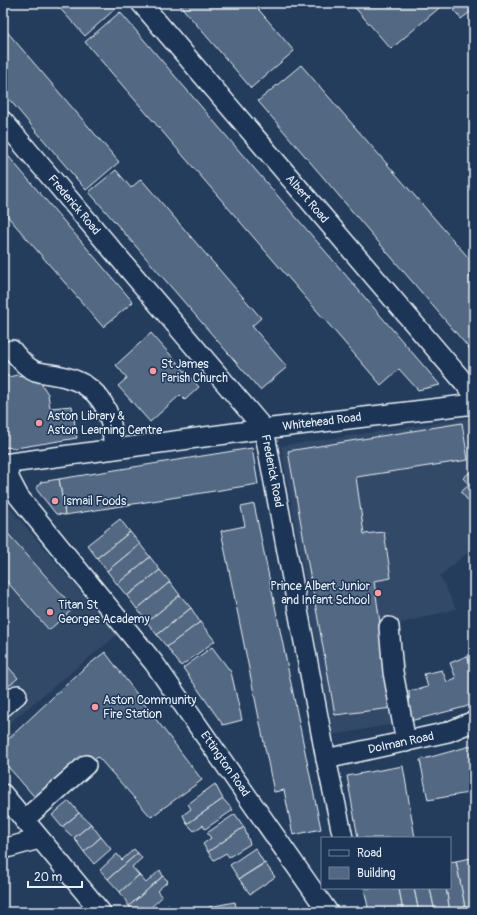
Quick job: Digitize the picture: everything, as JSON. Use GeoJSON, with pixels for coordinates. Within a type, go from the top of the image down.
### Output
{"type":"FeatureCollection","features":[{"type":"Feature","properties":{"kind":"street","name":"Albert Road"},"geometry":{"type":"LineString","coordinates":[[141,3],[474,394]]}},
{"type":"Feature","properties":{"kind":"street","name":"Frederick Road"},"geometry":{"type":"LineString","coordinates":[[3,121],[264,429],[326,759],[343,837]]}},
{"type":"Feature","properties":{"kind":"street"},"geometry":{"type":"LineString","coordinates":[[12,350],[25,364],[34,370],[64,376],[83,382],[92,390],[100,399],[110,418],[113,432],[113,449]]}},
{"type":"Feature","properties":{"kind":"street","name":"Whitehead Road"},"geometry":{"type":"LineString","coordinates":[[4,464],[264,429],[474,404]]}},
{"type":"Feature","properties":{"kind":"street","name":"Ettington Road"},"geometry":{"type":"LineString","coordinates":[[4,464],[19,497],[154,663],[318,888],[328,912]]}},
{"type":"Feature","properties":{"kind":"street"},"geometry":{"type":"LineString","coordinates":[[388,627],[393,672],[406,742]]}},
{"type":"Feature","properties":{"kind":"street"},"geometry":{"type":"LineString","coordinates":[[3,707],[17,695]]}},
{"type":"Feature","properties":{"kind":"street","name":"Dolman Road"},"geometry":{"type":"LineString","coordinates":[[326,759],[448,732],[474,721]]}},
{"type":"Feature","properties":{"kind":"street"},"geometry":{"type":"LineString","coordinates":[[24,820],[86,765]]}},
{"type":"Feature","properties":{"kind":"street"},"geometry":{"type":"LineString","coordinates":[[3,794],[101,912]]}},
{"type":"Feature","properties":{"kind":"street"},"geometry":{"type":"LineString","coordinates":[[3,849],[39,838]]}},
{"type":"Feature","properties":{"kind":"shaded area","name":"Prince Albert Junior and Infant School"},"geometry":{"type":"Polygon","coordinates":[[[469,418],[474,424],[474,547],[440,576],[456,609],[398,624],[409,692],[410,721],[333,735],[281,446],[469,418]]]}},
{"type":"Feature","properties":{"kind":"shaded area","name":"Titan St Georges Academy"},"geometry":{"type":"Polygon","coordinates":[[[3,500],[117,635],[3,728],[3,500]]]}},
{"type":"Feature","properties":{"kind":"building"},"geometry":{"type":"Polygon","coordinates":[[[55,3],[111,3],[116,8],[85,36],[55,3]]]}},
{"type":"Feature","properties":{"kind":"building"},"geometry":{"type":"Polygon","coordinates":[[[178,3],[253,3],[294,51],[251,88],[178,3]]]}},
{"type":"Feature","properties":{"kind":"building"},"geometry":{"type":"Polygon","coordinates":[[[351,3],[445,3],[391,49],[351,3]]]}},
{"type":"Feature","properties":{"kind":"building"},"geometry":{"type":"Polygon","coordinates":[[[462,3],[474,3],[474,9],[461,19],[454,10],[462,3]]]}},
{"type":"Feature","properties":{"kind":"building"},"geometry":{"type":"Polygon","coordinates":[[[120,12],[440,385],[418,390],[399,369],[381,385],[85,42],[120,12]]]}},
{"type":"Feature","properties":{"kind":"building"},"geometry":{"type":"Polygon","coordinates":[[[3,27],[119,162],[86,190],[3,92],[3,27]]]}},
{"type":"Feature","properties":{"kind":"building"},"geometry":{"type":"Polygon","coordinates":[[[301,65],[474,264],[474,274],[469,277],[474,282],[474,354],[258,101],[301,65]]]}},
{"type":"Feature","properties":{"kind":"building"},"geometry":{"type":"Polygon","coordinates":[[[3,150],[133,302],[103,327],[3,211],[3,150]]]}},
{"type":"Feature","properties":{"kind":"building"},"geometry":{"type":"Polygon","coordinates":[[[116,170],[131,188],[141,179],[261,318],[252,326],[287,367],[260,390],[89,192],[116,170]]]}},
{"type":"Feature","properties":{"kind":"building","name":"St James Parish Church"},"geometry":{"type":"Polygon","coordinates":[[[151,333],[199,387],[185,400],[180,395],[150,422],[118,386],[127,378],[116,365],[151,333]]]}},
{"type":"Feature","properties":{"kind":"building","name":"Aston Library & Aston Learning Centre"},"geometry":{"type":"Polygon","coordinates":[[[3,371],[9,377],[17,375],[29,377],[40,382],[48,394],[50,408],[72,406],[77,438],[16,448],[3,447],[3,371]]]}},
{"type":"Feature","properties":{"kind":"building"},"geometry":{"type":"Polygon","coordinates":[[[462,423],[468,460],[356,477],[364,534],[384,532],[391,578],[374,581],[392,708],[335,715],[288,451],[462,423]]]}},
{"type":"Feature","properties":{"kind":"building"},"geometry":{"type":"Polygon","coordinates":[[[252,448],[258,484],[65,515],[59,479],[252,448]]]}},
{"type":"Feature","properties":{"kind":"building"},"geometry":{"type":"Polygon","coordinates":[[[474,469],[474,500],[470,503],[461,492],[469,485],[463,478],[474,469]]]}},
{"type":"Feature","properties":{"kind":"building","name":"Ismail Foods"},"geometry":{"type":"Polygon","coordinates":[[[59,479],[65,515],[56,514],[36,489],[41,482],[59,479]]]}},
{"type":"Feature","properties":{"kind":"building"},"geometry":{"type":"Polygon","coordinates":[[[254,504],[321,829],[293,835],[284,790],[274,792],[221,531],[245,526],[241,507],[254,504]]]}},
{"type":"Feature","properties":{"kind":"building"},"geometry":{"type":"Polygon","coordinates":[[[120,519],[130,532],[97,558],[87,545],[120,519]]]}},
{"type":"Feature","properties":{"kind":"building"},"geometry":{"type":"Polygon","coordinates":[[[3,528],[74,608],[49,630],[3,577],[3,528]]]}},
{"type":"Feature","properties":{"kind":"building"},"geometry":{"type":"Polygon","coordinates":[[[130,532],[140,544],[107,571],[97,558],[130,532]]]}},
{"type":"Feature","properties":{"kind":"building"},"geometry":{"type":"Polygon","coordinates":[[[140,544],[150,557],[117,584],[107,571],[140,544]]]}},
{"type":"Feature","properties":{"kind":"building"},"geometry":{"type":"Polygon","coordinates":[[[150,557],[160,570],[127,596],[117,584],[150,557]]]}},
{"type":"Feature","properties":{"kind":"building"},"geometry":{"type":"Polygon","coordinates":[[[160,570],[170,582],[137,609],[127,596],[160,570]]]}},
{"type":"Feature","properties":{"kind":"building"},"geometry":{"type":"Polygon","coordinates":[[[170,582],[180,595],[147,622],[137,609],[170,582]]]}},
{"type":"Feature","properties":{"kind":"building"},"geometry":{"type":"Polygon","coordinates":[[[180,595],[191,608],[157,635],[147,622],[180,595]]]}},
{"type":"Feature","properties":{"kind":"building"},"geometry":{"type":"Polygon","coordinates":[[[191,608],[200,622],[167,647],[157,635],[191,608]]]}},
{"type":"Feature","properties":{"kind":"building"},"geometry":{"type":"Polygon","coordinates":[[[200,622],[215,641],[181,666],[167,647],[200,622]]]}},
{"type":"Feature","properties":{"kind":"building"},"geometry":{"type":"Polygon","coordinates":[[[212,647],[231,672],[242,720],[223,725],[183,668],[212,647]]]}},
{"type":"Feature","properties":{"kind":"building","name":"Aston Community Fire Station"},"geometry":{"type":"Polygon","coordinates":[[[105,652],[202,780],[151,817],[98,757],[39,802],[3,761],[3,744],[82,670],[105,652]]]}},
{"type":"Feature","properties":{"kind":"building"},"geometry":{"type":"Polygon","coordinates":[[[467,656],[472,668],[474,667],[474,703],[465,707],[410,721],[409,691],[428,687],[424,674],[442,670],[447,682],[456,678],[450,663],[467,656]]]}},
{"type":"Feature","properties":{"kind":"building"},"geometry":{"type":"Polygon","coordinates":[[[3,661],[18,678],[3,691],[3,661]]]}},
{"type":"Feature","properties":{"kind":"building"},"geometry":{"type":"Polygon","coordinates":[[[474,745],[474,792],[428,800],[420,760],[474,745]]]}},
{"type":"Feature","properties":{"kind":"building"},"geometry":{"type":"Polygon","coordinates":[[[403,766],[415,837],[358,837],[347,776],[403,766]]]}},
{"type":"Feature","properties":{"kind":"building"},"geometry":{"type":"Polygon","coordinates":[[[215,784],[223,799],[187,824],[183,815],[191,809],[188,804],[215,784]]]}},
{"type":"Feature","properties":{"kind":"building"},"geometry":{"type":"Polygon","coordinates":[[[223,799],[233,810],[205,829],[203,825],[194,831],[187,824],[223,799]]]}},
{"type":"Feature","properties":{"kind":"building"},"geometry":{"type":"Polygon","coordinates":[[[69,801],[79,813],[62,827],[52,815],[69,801]]]}},
{"type":"Feature","properties":{"kind":"building"},"geometry":{"type":"Polygon","coordinates":[[[79,813],[91,824],[74,838],[62,827],[79,813]]]}},
{"type":"Feature","properties":{"kind":"building"},"geometry":{"type":"Polygon","coordinates":[[[235,814],[244,827],[208,852],[203,844],[211,838],[207,833],[235,814]]]}},
{"type":"Feature","properties":{"kind":"building"},"geometry":{"type":"Polygon","coordinates":[[[91,824],[101,837],[84,852],[74,838],[91,824]]]}},
{"type":"Feature","properties":{"kind":"building"},"geometry":{"type":"Polygon","coordinates":[[[244,827],[250,844],[229,857],[226,853],[214,860],[208,852],[244,827]]]}},
{"type":"Feature","properties":{"kind":"building"},"geometry":{"type":"Polygon","coordinates":[[[101,837],[111,849],[94,864],[84,852],[101,837]]]}},
{"type":"Feature","properties":{"kind":"building"},"geometry":{"type":"Polygon","coordinates":[[[255,848],[264,863],[239,879],[230,865],[255,848]]]}},
{"type":"Feature","properties":{"kind":"building"},"geometry":{"type":"Polygon","coordinates":[[[134,849],[138,853],[108,879],[100,870],[117,854],[122,860],[134,849]]]}},
{"type":"Feature","properties":{"kind":"building"},"geometry":{"type":"Polygon","coordinates":[[[138,853],[142,858],[132,867],[139,875],[120,892],[108,879],[138,853]]]}},
{"type":"Feature","properties":{"kind":"building"},"geometry":{"type":"Polygon","coordinates":[[[474,857],[474,874],[471,858],[474,857]]]}},
{"type":"Feature","properties":{"kind":"building"},"geometry":{"type":"Polygon","coordinates":[[[471,858],[474,874],[474,912],[466,912],[456,861],[471,858]]]}},
{"type":"Feature","properties":{"kind":"building"},"geometry":{"type":"Polygon","coordinates":[[[456,861],[466,912],[450,912],[446,889],[451,889],[451,862],[456,861]]]}},
{"type":"Feature","properties":{"kind":"building"},"geometry":{"type":"Polygon","coordinates":[[[265,863],[275,877],[250,894],[239,879],[265,863]]]}},
{"type":"Feature","properties":{"kind":"building"},"geometry":{"type":"Polygon","coordinates":[[[160,870],[163,876],[129,906],[120,892],[139,875],[146,883],[160,870]]]}},
{"type":"Feature","properties":{"kind":"building"},"geometry":{"type":"Polygon","coordinates":[[[163,876],[168,881],[157,891],[162,897],[146,912],[135,912],[129,906],[163,876]]]}},
{"type":"Feature","properties":{"kind":"building"},"geometry":{"type":"Polygon","coordinates":[[[364,889],[399,889],[403,912],[369,912],[364,889]]]}},
{"type":"Feature","properties":{"kind":"building"},"geometry":{"type":"Polygon","coordinates":[[[399,889],[414,889],[419,912],[403,912],[399,889]]]}},
{"type":"Feature","properties":{"kind":"building"},"geometry":{"type":"Polygon","coordinates":[[[414,889],[430,889],[435,912],[419,912],[414,889]]]}},
{"type":"Feature","properties":{"kind":"building"},"geometry":{"type":"Polygon","coordinates":[[[430,889],[446,889],[450,912],[435,912],[430,889]]]}},
{"type":"Feature","properties":{"kind":"building"},"geometry":{"type":"Polygon","coordinates":[[[235,902],[237,912],[210,912],[209,907],[235,902]]]}},
{"type":"Feature","properties":{"kind":"building"},"geometry":{"type":"Polygon","coordinates":[[[168,905],[174,912],[160,912],[168,905]]]}},
{"type":"Feature","properties":{"kind":"place","name":"St James Parish Church"},"geometry":{"type":"Point","coordinates":[153,371]}},
{"type":"Feature","properties":{"kind":"place","name":"Aston Library & Aston Learning Centre"},"geometry":{"type":"Point","coordinates":[39,423]}},
{"type":"Feature","properties":{"kind":"place","name":"Ismail Foods"},"geometry":{"type":"Point","coordinates":[55,501]}},
{"type":"Feature","properties":{"kind":"place","name":"Prince Albert Junior and Infant School"},"geometry":{"type":"Point","coordinates":[378,593]}},
{"type":"Feature","properties":{"kind":"place","name":"Titan St Georges Academy"},"geometry":{"type":"Point","coordinates":[50,612]}},
{"type":"Feature","properties":{"kind":"place","name":"Aston Community Fire Station"},"geometry":{"type":"Point","coordinates":[95,707]}}]}
